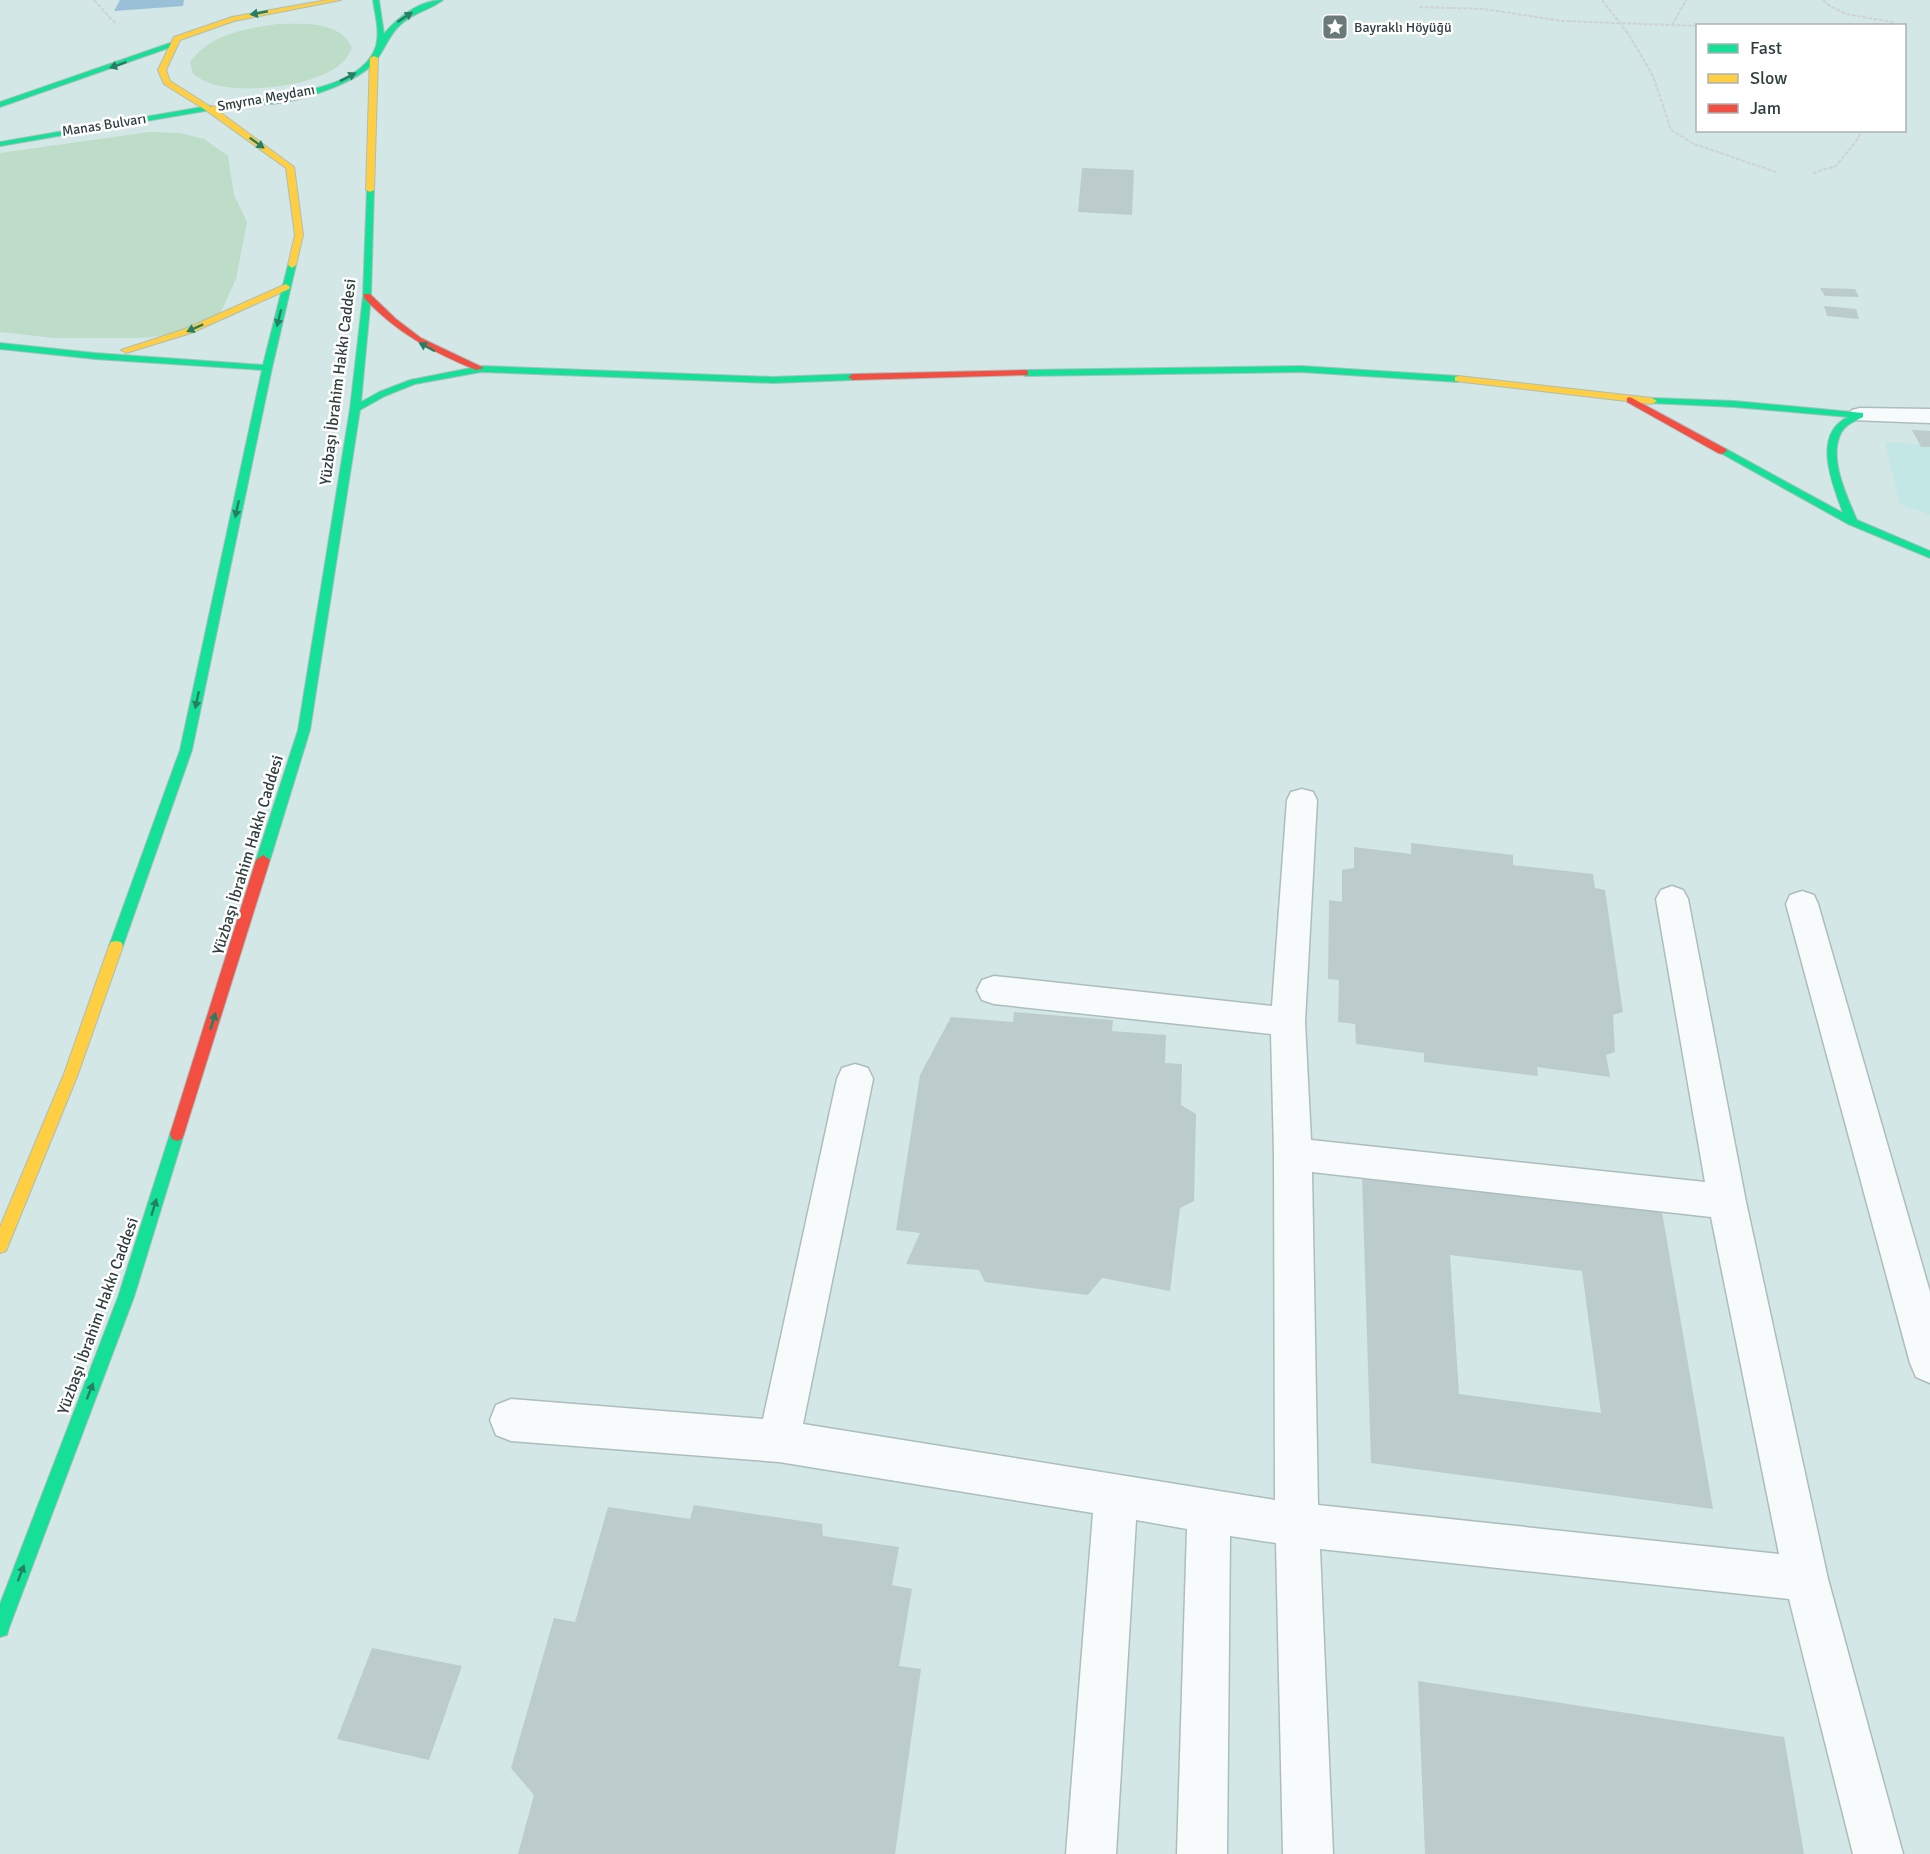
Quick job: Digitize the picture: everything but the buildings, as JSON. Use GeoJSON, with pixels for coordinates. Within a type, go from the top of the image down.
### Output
{"type":"FeatureCollection","features":[{"type":"Feature","properties":{"kind":"main road"},"geometry":{"type":"LineString","coordinates":[[0,105],[232,19],[260,12],[338,0]]}},
{"type":"Feature","properties":{"kind":"main road"},"geometry":{"type":"LineString","coordinates":[[376,0],[377,52]]}},
{"type":"Feature","properties":{"kind":"main road","name":"Smyrna Meydanı"},"geometry":{"type":"LineString","coordinates":[[175,42],[162,70],[167,82],[209,108],[306,93],[335,84],[359,72],[377,52],[393,25],[411,13],[440,0]]}},
{"type":"Feature","properties":{"kind":"main road"},"geometry":{"type":"LineString","coordinates":[[175,42],[225,5]]}},
{"type":"Feature","properties":{"kind":"main road","name":"Yüzbaşı İbrahim Hakkı Caddesi"},"geometry":{"type":"LineString","coordinates":[[0,1628],[126,1297],[304,730],[355,409],[367,296],[377,52]]}},
{"type":"Feature","properties":{"kind":"main road"},"geometry":{"type":"LineString","coordinates":[[0,1246],[71,1074],[186,750],[267,368],[299,235],[290,167],[209,108]]}},
{"type":"Feature","properties":{"kind":"main road","name":"Manas Bulvarı"},"geometry":{"type":"LineString","coordinates":[[0,144],[209,108]]}},
{"type":"Feature","properties":{"kind":"main road"},"geometry":{"type":"LineString","coordinates":[[95,356],[148,345],[183,333],[286,287]]}},
{"type":"Feature","properties":{"kind":"main road"},"geometry":{"type":"LineString","coordinates":[[367,296],[385,317],[408,337],[436,352],[481,369]]}},
{"type":"Feature","properties":{"kind":"main road"},"geometry":{"type":"LineString","coordinates":[[0,346],[95,356],[267,368]]}},
{"type":"Feature","properties":{"kind":"main road"},"geometry":{"type":"LineString","coordinates":[[355,409],[382,394],[413,382],[481,369],[773,380],[960,374],[1300,369],[1498,382],[1630,400],[1734,404],[1860,415]]}},
{"type":"Feature","properties":{"kind":"main road"},"geometry":{"type":"LineString","coordinates":[[1630,400],[1852,522],[1930,555]]}},
{"type":"Feature","properties":{"kind":"main road"},"geometry":{"type":"LineString","coordinates":[[1852,522],[1832,455],[1838,426],[1860,415]]}},
{"type":"Feature","properties":{"kind":"street"},"geometry":{"type":"LineString","coordinates":[[1860,415],[1930,416]]}},
{"type":"Feature","properties":{"kind":"street"},"geometry":{"type":"LineString","coordinates":[[1302,800],[1288,1022],[1293,1154],[1297,1525],[1308,1854]]}},
{"type":"Feature","properties":{"kind":"street"},"geometry":{"type":"LineString","coordinates":[[1672,899],[1727,1202],[1806,1579],[1878,1854]]}},
{"type":"Feature","properties":{"kind":"street"},"geometry":{"type":"LineString","coordinates":[[1802,904],[1930,1363]]}},
{"type":"Feature","properties":{"kind":"street"},"geometry":{"type":"LineString","coordinates":[[994,990],[1288,1022]]}},
{"type":"Feature","properties":{"kind":"street"},"geometry":{"type":"LineString","coordinates":[[779,1441],[855,1078]]}},
{"type":"Feature","properties":{"kind":"street"},"geometry":{"type":"LineString","coordinates":[[1293,1154],[1727,1202]]}},
{"type":"Feature","properties":{"kind":"street"},"geometry":{"type":"LineString","coordinates":[[512,1420],[779,1441],[1297,1525],[1806,1579]]}},
{"type":"Feature","properties":{"kind":"street"},"geometry":{"type":"LineString","coordinates":[[1091,1854],[1116,1495]]}},
{"type":"Feature","properties":{"kind":"street"},"geometry":{"type":"LineString","coordinates":[[1202,1854],[1209,1510]]}},
{"type":"Feature","properties":{"kind":"path"},"geometry":{"type":"LineString","coordinates":[[1602,0],[1621,24],[1653,76],[1671,130],[1694,144],[1776,172]]}},
{"type":"Feature","properties":{"kind":"path"},"geometry":{"type":"LineString","coordinates":[[1672,25],[1686,0]]}},
{"type":"Feature","properties":{"kind":"path"},"geometry":{"type":"LineString","coordinates":[[1823,0],[1830,9],[1840,13],[1881,18],[1892,24]]}},
{"type":"Feature","properties":{"kind":"path"},"geometry":{"type":"LineString","coordinates":[[1419,7],[1484,9],[1563,21],[1696,26]]}},
{"type":"Feature","properties":{"kind":"path"},"geometry":{"type":"LineString","coordinates":[[1813,173],[1836,166],[1844,153],[1858,141],[1861,132]]}},
{"type":"Feature","properties":{"kind":"shaded area"},"geometry":{"type":"Polygon","coordinates":[[[120,0],[184,0],[183,6],[114,11],[120,0]]]}},
{"type":"Feature","properties":{"kind":"shaded area"},"geometry":{"type":"Polygon","coordinates":[[[1885,442],[1930,445],[1930,515],[1900,504],[1885,442]]]}},
{"type":"Feature","properties":{"kind":"green space"},"geometry":{"type":"Polygon","coordinates":[[[277,24],[309,24],[330,28],[339,32],[352,48],[345,60],[334,69],[318,77],[280,86],[223,87],[209,83],[193,74],[190,62],[207,45],[229,34],[277,24]]]}},
{"type":"Feature","properties":{"kind":"green space"},"geometry":{"type":"Polygon","coordinates":[[[149,132],[180,133],[204,139],[228,156],[234,195],[247,222],[236,279],[218,318],[183,333],[142,338],[54,338],[0,332],[0,153],[149,132]]]}},
{"type":"Feature","properties":{"kind":"traffic: fast"},"geometry":{"type":"LineString","coordinates":[[261,102],[292,97],[328,87],[361,71],[372,60],[379,47],[380,29],[376,0]]}},
{"type":"Feature","properties":{"kind":"traffic: fast"},"geometry":{"type":"LineString","coordinates":[[379,47],[398,23],[440,0]]}},
{"type":"Feature","properties":{"kind":"traffic: fast"},"geometry":{"type":"LineString","coordinates":[[0,105],[173,45]]}},
{"type":"Feature","properties":{"kind":"traffic: fast"},"geometry":{"type":"LineString","coordinates":[[0,144],[208,108]]}},
{"type":"Feature","properties":{"kind":"traffic: fast"},"geometry":{"type":"LineString","coordinates":[[263,860],[304,730],[355,409],[367,296],[370,190]]}},
{"type":"Feature","properties":{"kind":"traffic: fast"},"geometry":{"type":"LineString","coordinates":[[116,946],[186,750],[267,368],[292,265]]}},
{"type":"Feature","properties":{"kind":"traffic: fast"},"geometry":{"type":"LineString","coordinates":[[0,346],[95,356],[267,368]]}},
{"type":"Feature","properties":{"kind":"traffic: fast"},"geometry":{"type":"LineString","coordinates":[[355,409],[382,394],[413,382],[481,369],[773,380],[853,377]]}},
{"type":"Feature","properties":{"kind":"traffic: fast"},"geometry":{"type":"LineString","coordinates":[[1025,373],[1301,369],[1458,379]]}},
{"type":"Feature","properties":{"kind":"traffic: fast"},"geometry":{"type":"LineString","coordinates":[[1652,401],[1734,404],[1860,415],[1845,422],[1836,433],[1832,446],[1836,477],[1852,522],[1722,451]]}},
{"type":"Feature","properties":{"kind":"traffic: fast"},"geometry":{"type":"LineString","coordinates":[[1852,522],[1930,555]]}},
{"type":"Feature","properties":{"kind":"traffic: fast"},"geometry":{"type":"LineString","coordinates":[[0,1628],[126,1297],[177,1134]]}},
{"type":"Feature","properties":{"kind":"traffic: slow"},"geometry":{"type":"LineString","coordinates":[[261,102],[210,109],[167,82],[162,70],[177,39],[232,19],[338,0]]}},
{"type":"Feature","properties":{"kind":"traffic: slow"},"geometry":{"type":"LineString","coordinates":[[370,190],[374,58]]}},
{"type":"Feature","properties":{"kind":"traffic: slow"},"geometry":{"type":"LineString","coordinates":[[210,109],[290,167],[299,235],[292,265]]}},
{"type":"Feature","properties":{"kind":"traffic: slow"},"geometry":{"type":"LineString","coordinates":[[126,350],[188,331],[286,287]]}},
{"type":"Feature","properties":{"kind":"traffic: slow"},"geometry":{"type":"LineString","coordinates":[[1458,379],[1652,401]]}},
{"type":"Feature","properties":{"kind":"traffic: slow"},"geometry":{"type":"LineString","coordinates":[[0,1246],[71,1074],[116,946]]}},
{"type":"Feature","properties":{"kind":"traffic: jam"},"geometry":{"type":"LineString","coordinates":[[367,296],[380,310],[418,340],[479,368]]}},
{"type":"Feature","properties":{"kind":"traffic: jam"},"geometry":{"type":"LineString","coordinates":[[853,377],[1025,373]]}},
{"type":"Feature","properties":{"kind":"traffic: jam"},"geometry":{"type":"LineString","coordinates":[[1630,400],[1722,451]]}},
{"type":"Feature","properties":{"kind":"traffic: jam"},"geometry":{"type":"LineString","coordinates":[[177,1134],[263,860]]}},
{"type":"Feature","properties":{"kind":"place","name":"Bayraklı Höyüğü"},"geometry":{"type":"Point","coordinates":[1335,27]}}]}
